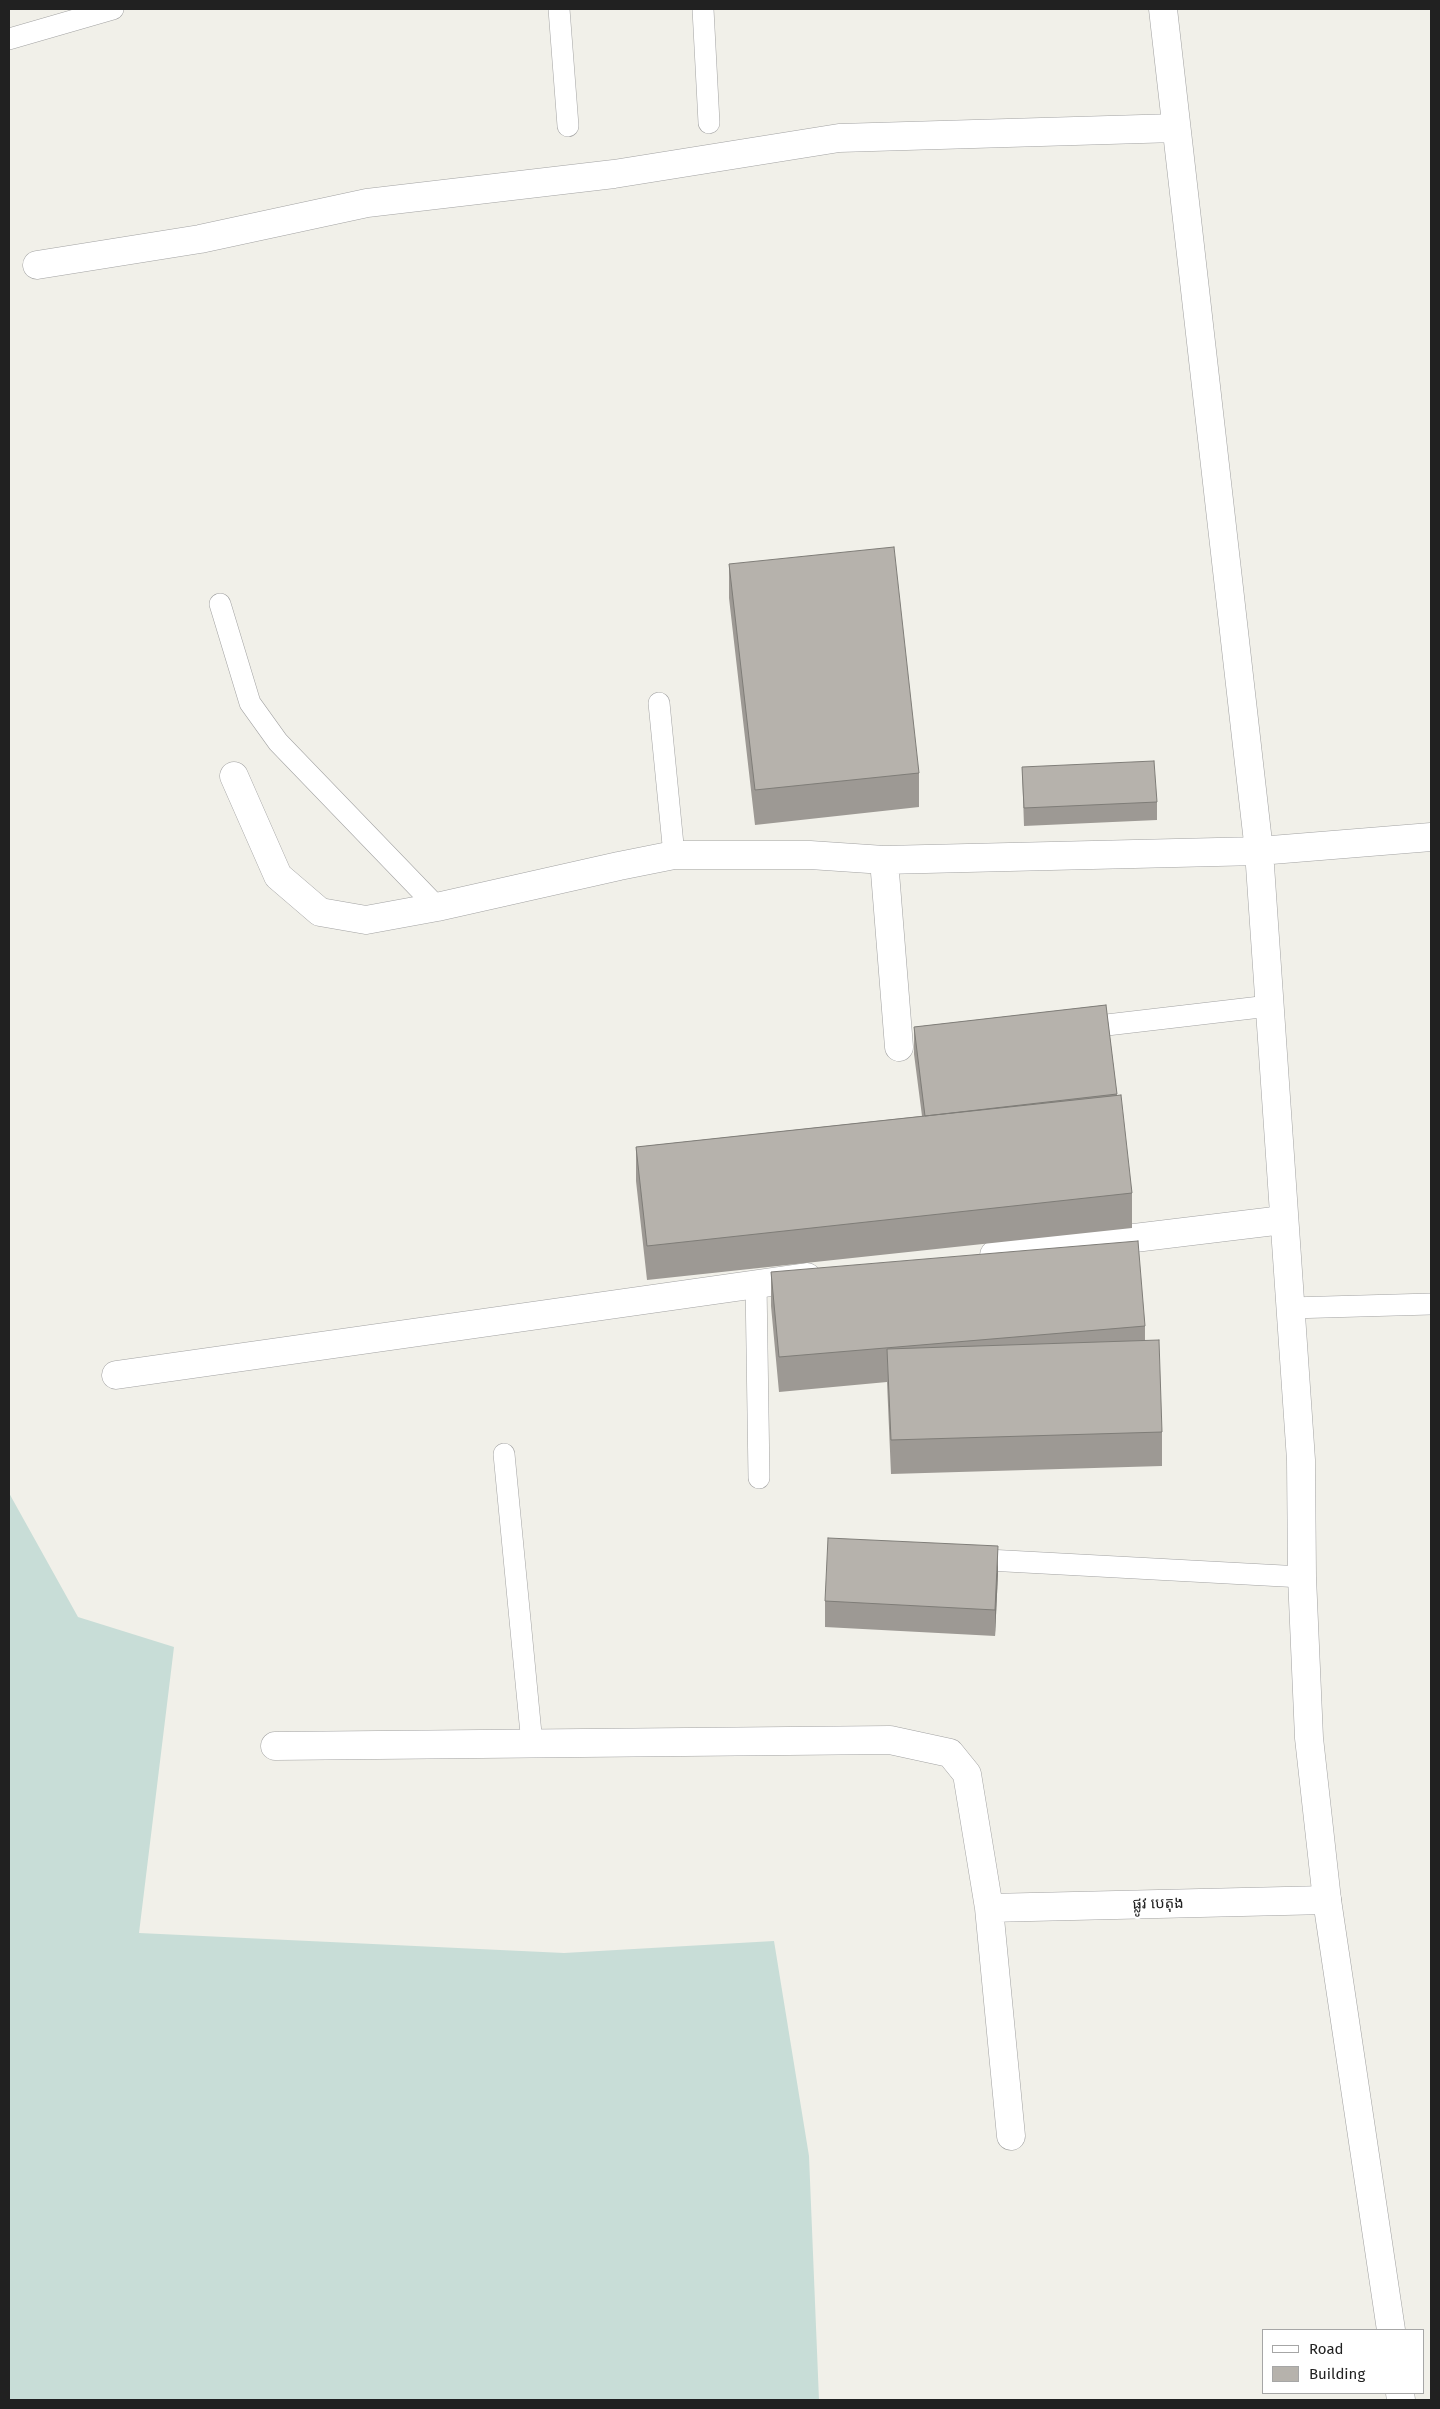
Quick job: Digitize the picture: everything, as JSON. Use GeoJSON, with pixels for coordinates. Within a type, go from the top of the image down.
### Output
{"type":"FeatureCollection","features":[{"type":"Feature","properties":{"kind":"street"},"geometry":{"type":"LineString","coordinates":[[1163,9],[1259,851],[1301,1460],[1302,1577],[1309,1738],[1327,1900],[1391,2329]]}},
{"type":"Feature","properties":{"kind":"street"},"geometry":{"type":"LineString","coordinates":[[37,265],[200,239],[367,203],[614,174],[839,138],[1176,128]]}},
{"type":"Feature","properties":{"kind":"street"},"geometry":{"type":"LineString","coordinates":[[234,776],[278,876],[320,912],[366,920],[437,908],[674,855],[810,856],[884,860],[1259,851],[1431,837]]}},
{"type":"Feature","properties":{"kind":"street"},"geometry":{"type":"LineString","coordinates":[[884,860],[899,1046]]}},
{"type":"Feature","properties":{"kind":"street"},"geometry":{"type":"LineString","coordinates":[[971,1257],[1283,1220]]}},
{"type":"Feature","properties":{"kind":"street"},"geometry":{"type":"LineString","coordinates":[[116,1375],[756,1283],[834,1274]]}},
{"type":"Feature","properties":{"kind":"street"},"geometry":{"type":"LineString","coordinates":[[275,1746],[890,1740],[950,1753],[967,1774],[989,1908],[1011,2136]]}},
{"type":"Feature","properties":{"kind":"street","name":"ផ្លូវ បេតុង"},"geometry":{"type":"LineString","coordinates":[[989,1908],[1327,1900]]}},
{"type":"Feature","properties":{"kind":"lane"},"geometry":{"type":"LineString","coordinates":[[9,39],[113,9]]}},
{"type":"Feature","properties":{"kind":"lane"},"geometry":{"type":"LineString","coordinates":[[559,9],[568,126]]}},
{"type":"Feature","properties":{"kind":"lane"},"geometry":{"type":"LineString","coordinates":[[703,9],[709,123]]}},
{"type":"Feature","properties":{"kind":"lane"},"geometry":{"type":"LineString","coordinates":[[220,604],[250,703],[278,742],[437,908]]}},
{"type":"Feature","properties":{"kind":"lane"},"geometry":{"type":"LineString","coordinates":[[658,703],[674,855]]}},
{"type":"Feature","properties":{"kind":"lane"},"geometry":{"type":"LineString","coordinates":[[1062,1030],[1269,1006]]}},
{"type":"Feature","properties":{"kind":"lane"},"geometry":{"type":"LineString","coordinates":[[756,1283],[759,1478]]}},
{"type":"Feature","properties":{"kind":"lane"},"geometry":{"type":"LineString","coordinates":[[1290,1308],[1431,1304]]}},
{"type":"Feature","properties":{"kind":"lane"},"geometry":{"type":"LineString","coordinates":[[504,1454],[532,1744]]}},
{"type":"Feature","properties":{"kind":"lane"},"geometry":{"type":"LineString","coordinates":[[946,1558],[1302,1577]]}},
{"type":"Feature","properties":{"kind":"shaded area"},"geometry":{"type":"Polygon","coordinates":[[[9,1493],[78,1617],[174,1647],[139,1933],[564,1953],[774,1941],[809,2156],[819,2400],[9,2400],[9,1493]]]}},
{"type":"Feature","properties":{"kind":"building"},"geometry":{"type":"Polygon","coordinates":[[[894,547],[919,773],[755,790],[729,564],[894,547]]]}},
{"type":"Feature","properties":{"kind":"building"},"geometry":{"type":"Polygon","coordinates":[[[1154,761],[1157,802],[1024,808],[1022,767],[1154,761]]]}},
{"type":"Feature","properties":{"kind":"building"},"geometry":{"type":"Polygon","coordinates":[[[1106,1005],[1117,1094],[925,1116],[914,1027],[1106,1005]]]}},
{"type":"Feature","properties":{"kind":"building"},"geometry":{"type":"Polygon","coordinates":[[[1121,1095],[1132,1193],[647,1246],[636,1147],[1121,1095]]]}},
{"type":"Feature","properties":{"kind":"building"},"geometry":{"type":"Polygon","coordinates":[[[1138,1241],[1145,1326],[779,1357],[771,1272],[1138,1241]]]}},
{"type":"Feature","properties":{"kind":"building"},"geometry":{"type":"Polygon","coordinates":[[[1159,1340],[1162,1432],[891,1440],[887,1349],[1159,1340]]]}},
{"type":"Feature","properties":{"kind":"building"},"geometry":{"type":"Polygon","coordinates":[[[828,1538],[998,1546],[995,1610],[825,1601],[828,1538]]]}}]}
